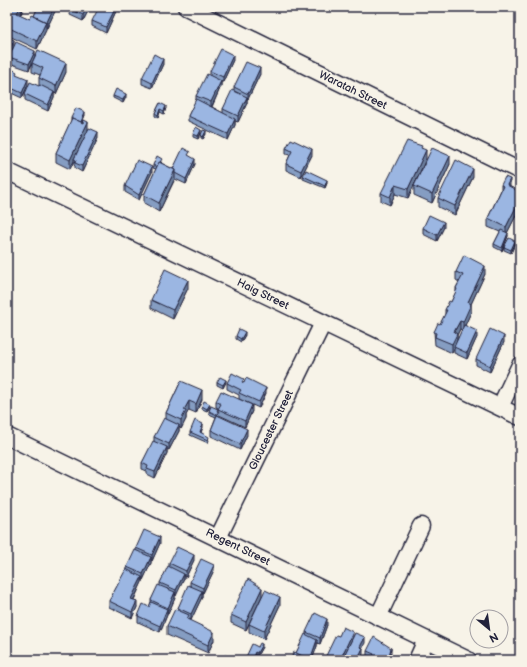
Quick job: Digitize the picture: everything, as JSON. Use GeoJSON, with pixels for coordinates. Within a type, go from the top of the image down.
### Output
{"type":"FeatureCollection","features":[{"type":"Feature","properties":{"kind":"street","name":"Waratah Street"},"geometry":{"type":"LineString","coordinates":[[186,7],[520,171]]}},
{"type":"Feature","properties":{"kind":"street","name":"Haig Street"},"geometry":{"type":"LineString","coordinates":[[7,171],[520,417]]}},
{"type":"Feature","properties":{"kind":"street","name":"Gloucester Street"},"geometry":{"type":"LineString","coordinates":[[218,538],[323,323]]}},
{"type":"Feature","properties":{"kind":"street"},"geometry":{"type":"LineString","coordinates":[[500,407],[520,364]]}},
{"type":"Feature","properties":{"kind":"street","name":"Regent Street"},"geometry":{"type":"LineString","coordinates":[[7,436],[468,660]]}},
{"type":"Feature","properties":{"kind":"street"},"geometry":{"type":"LineString","coordinates":[[378,617],[421,526]]}},
{"type":"Feature","properties":{"kind":"street"},"geometry":{"type":"LineString","coordinates":[[417,660],[426,640]]}},
{"type":"Feature","properties":{"kind":"building"},"geometry":{"type":"Polygon","coordinates":[[[7,7],[20,8],[17,13],[30,19],[32,15],[46,22],[37,41],[7,27],[7,7]]]}},
{"type":"Feature","properties":{"kind":"building"},"geometry":{"type":"Polygon","coordinates":[[[38,7],[54,7],[47,22],[34,16],[38,7]]]}},
{"type":"Feature","properties":{"kind":"building"},"geometry":{"type":"Polygon","coordinates":[[[71,7],[87,7],[83,15],[70,9],[71,7]]]}},
{"type":"Feature","properties":{"kind":"building"},"geometry":{"type":"Polygon","coordinates":[[[99,7],[116,7],[106,27],[92,21],[99,7]]]}},
{"type":"Feature","properties":{"kind":"building"},"geometry":{"type":"Polygon","coordinates":[[[7,37],[14,40],[8,54],[7,54],[7,37]]]}},
{"type":"Feature","properties":{"kind":"building"},"geometry":{"type":"Polygon","coordinates":[[[16,42],[35,51],[29,64],[9,57],[16,42]]]}},
{"type":"Feature","properties":{"kind":"building"},"geometry":{"type":"Polygon","coordinates":[[[221,49],[233,55],[223,77],[210,71],[221,49]]]}},
{"type":"Feature","properties":{"kind":"building"},"geometry":{"type":"Polygon","coordinates":[[[38,50],[66,63],[56,86],[39,78],[43,68],[32,63],[38,50]]]}},
{"type":"Feature","properties":{"kind":"building"},"geometry":{"type":"Polygon","coordinates":[[[154,54],[163,59],[152,83],[142,78],[154,54]]]}},
{"type":"Feature","properties":{"kind":"building"},"geometry":{"type":"Polygon","coordinates":[[[246,62],[260,68],[248,94],[234,87],[246,62]]]}},
{"type":"Feature","properties":{"kind":"building"},"geometry":{"type":"Polygon","coordinates":[[[10,68],[17,72],[16,74],[28,79],[22,93],[7,86],[7,74],[10,68]]]}},
{"type":"Feature","properties":{"kind":"building"},"geometry":{"type":"Polygon","coordinates":[[[207,74],[221,81],[211,102],[196,96],[207,74]]]}},
{"type":"Feature","properties":{"kind":"building"},"geometry":{"type":"Polygon","coordinates":[[[30,82],[54,92],[48,105],[25,94],[30,82]]]}},
{"type":"Feature","properties":{"kind":"building"},"geometry":{"type":"Polygon","coordinates":[[[116,89],[126,94],[123,100],[113,96],[116,89]]]}},
{"type":"Feature","properties":{"kind":"building"},"geometry":{"type":"Polygon","coordinates":[[[232,90],[247,97],[238,116],[223,109],[232,90]]]}},
{"type":"Feature","properties":{"kind":"building"},"geometry":{"type":"Polygon","coordinates":[[[196,99],[235,119],[228,134],[188,116],[196,99]]]}},
{"type":"Feature","properties":{"kind":"building"},"geometry":{"type":"Polygon","coordinates":[[[160,103],[166,106],[164,111],[160,109],[158,115],[155,113],[160,103]]]}},
{"type":"Feature","properties":{"kind":"building"},"geometry":{"type":"Polygon","coordinates":[[[76,108],[85,112],[81,122],[71,118],[76,108]]]}},
{"type":"Feature","properties":{"kind":"building"},"geometry":{"type":"Polygon","coordinates":[[[72,118],[83,123],[84,120],[88,122],[70,160],[56,153],[72,118]]]}},
{"type":"Feature","properties":{"kind":"building"},"geometry":{"type":"Polygon","coordinates":[[[196,127],[201,130],[198,136],[193,134],[196,127]]]}},
{"type":"Feature","properties":{"kind":"building"},"geometry":{"type":"Polygon","coordinates":[[[89,128],[98,132],[82,166],[75,163],[76,160],[74,159],[89,128]]]}},
{"type":"Feature","properties":{"kind":"building"},"geometry":{"type":"Polygon","coordinates":[[[203,130],[206,131],[203,137],[201,135],[203,130]]]}},
{"type":"Feature","properties":{"kind":"building"},"geometry":{"type":"Polygon","coordinates":[[[291,139],[312,149],[301,171],[286,164],[292,151],[286,148],[291,139]]]}},
{"type":"Feature","properties":{"kind":"building"},"geometry":{"type":"Polygon","coordinates":[[[407,141],[422,146],[421,148],[426,150],[408,189],[395,185],[390,197],[381,193],[407,141]]]}},
{"type":"Feature","properties":{"kind":"building"},"geometry":{"type":"Polygon","coordinates":[[[183,148],[190,152],[188,155],[195,159],[186,179],[175,173],[175,170],[173,169],[183,148]]]}},
{"type":"Feature","properties":{"kind":"building"},"geometry":{"type":"Polygon","coordinates":[[[432,148],[450,156],[432,194],[414,186],[432,148]]]}},
{"type":"Feature","properties":{"kind":"building"},"geometry":{"type":"Polygon","coordinates":[[[157,156],[162,159],[157,167],[153,165],[157,156]]]}},
{"type":"Feature","properties":{"kind":"building"},"geometry":{"type":"Polygon","coordinates":[[[137,160],[152,167],[139,195],[125,186],[137,160]]]}},
{"type":"Feature","properties":{"kind":"building"},"geometry":{"type":"Polygon","coordinates":[[[456,160],[473,169],[455,206],[438,198],[456,160]]]}},
{"type":"Feature","properties":{"kind":"building"},"geometry":{"type":"Polygon","coordinates":[[[159,162],[175,170],[159,203],[144,195],[159,162]]]}},
{"type":"Feature","properties":{"kind":"building"},"geometry":{"type":"Polygon","coordinates":[[[306,170],[327,180],[325,186],[303,176],[306,170]]]}},
{"type":"Feature","properties":{"kind":"building"},"geometry":{"type":"Polygon","coordinates":[[[505,177],[510,179],[507,185],[520,192],[520,199],[506,227],[488,218],[503,186],[501,185],[505,177]]]}},
{"type":"Feature","properties":{"kind":"building"},"geometry":{"type":"Polygon","coordinates":[[[429,215],[444,222],[437,235],[423,228],[429,215]]]}},
{"type":"Feature","properties":{"kind":"building"},"geometry":{"type":"Polygon","coordinates":[[[501,230],[508,233],[502,248],[494,244],[501,230]]]}},
{"type":"Feature","properties":{"kind":"building"},"geometry":{"type":"Polygon","coordinates":[[[509,238],[515,241],[511,250],[504,247],[509,238]]]}},
{"type":"Feature","properties":{"kind":"building"},"geometry":{"type":"Polygon","coordinates":[[[464,255],[485,266],[468,302],[471,304],[463,322],[460,321],[454,332],[457,334],[452,344],[435,337],[436,333],[434,332],[438,323],[440,324],[447,310],[445,310],[449,301],[451,302],[463,275],[456,272],[464,255]]]}},
{"type":"Feature","properties":{"kind":"building"},"geometry":{"type":"Polygon","coordinates":[[[165,269],[188,280],[173,310],[151,300],[165,269]]]}},
{"type":"Feature","properties":{"kind":"building"},"geometry":{"type":"Polygon","coordinates":[[[464,325],[477,331],[467,353],[454,347],[464,325]]]}},
{"type":"Feature","properties":{"kind":"building"},"geometry":{"type":"Polygon","coordinates":[[[239,329],[245,332],[241,339],[236,336],[239,329]]]}},
{"type":"Feature","properties":{"kind":"building"},"geometry":{"type":"Polygon","coordinates":[[[490,329],[504,336],[490,366],[476,359],[490,329]]]}},
{"type":"Feature","properties":{"kind":"building"},"geometry":{"type":"Polygon","coordinates":[[[232,373],[244,379],[242,382],[244,383],[246,378],[266,388],[259,402],[239,393],[241,390],[227,383],[232,373]]]}},
{"type":"Feature","properties":{"kind":"building"},"geometry":{"type":"Polygon","coordinates":[[[220,377],[226,380],[223,385],[217,382],[220,377]]]}},
{"type":"Feature","properties":{"kind":"building"},"geometry":{"type":"Polygon","coordinates":[[[181,381],[202,390],[196,404],[189,401],[181,420],[166,413],[181,381]]]}},
{"type":"Feature","properties":{"kind":"building"},"geometry":{"type":"Polygon","coordinates":[[[221,391],[252,405],[245,421],[218,409],[221,404],[216,401],[221,391]]]}},
{"type":"Feature","properties":{"kind":"building"},"geometry":{"type":"Polygon","coordinates":[[[204,401],[210,404],[207,409],[202,406],[204,401]]]}},
{"type":"Feature","properties":{"kind":"building"},"geometry":{"type":"Polygon","coordinates":[[[211,406],[218,409],[217,411],[219,412],[217,415],[209,411],[211,406]]]}},
{"type":"Feature","properties":{"kind":"building"},"geometry":{"type":"Polygon","coordinates":[[[217,415],[247,429],[240,444],[211,430],[217,415]]]}},
{"type":"Feature","properties":{"kind":"building"},"geometry":{"type":"Polygon","coordinates":[[[164,418],[179,425],[169,444],[154,437],[164,418]]]}},
{"type":"Feature","properties":{"kind":"building"},"geometry":{"type":"Polygon","coordinates":[[[195,420],[203,424],[200,432],[209,437],[208,440],[190,432],[195,420]]]}},
{"type":"Feature","properties":{"kind":"building"},"geometry":{"type":"Polygon","coordinates":[[[153,441],[167,447],[155,472],[147,469],[148,466],[142,463],[153,441]]]}},
{"type":"Feature","properties":{"kind":"building"},"geometry":{"type":"Polygon","coordinates":[[[144,530],[160,537],[152,555],[136,548],[144,530]]]}},
{"type":"Feature","properties":{"kind":"building"},"geometry":{"type":"Polygon","coordinates":[[[177,547],[194,555],[186,571],[169,563],[177,547]]]}},
{"type":"Feature","properties":{"kind":"building"},"geometry":{"type":"Polygon","coordinates":[[[135,550],[151,557],[143,574],[127,567],[135,550]]]}},
{"type":"Feature","properties":{"kind":"building"},"geometry":{"type":"Polygon","coordinates":[[[201,559],[214,565],[203,588],[190,582],[201,559]]]}},
{"type":"Feature","properties":{"kind":"building"},"geometry":{"type":"Polygon","coordinates":[[[168,566],[184,574],[176,590],[160,583],[168,566]]]}},
{"type":"Feature","properties":{"kind":"building"},"geometry":{"type":"Polygon","coordinates":[[[126,569],[142,577],[131,599],[137,601],[132,612],[109,601],[126,569]]]}},
{"type":"Feature","properties":{"kind":"building"},"geometry":{"type":"Polygon","coordinates":[[[248,579],[262,588],[246,622],[231,615],[248,579]]]}},
{"type":"Feature","properties":{"kind":"building"},"geometry":{"type":"Polygon","coordinates":[[[158,585],[175,592],[168,608],[151,600],[158,585]]]}},
{"type":"Feature","properties":{"kind":"building"},"geometry":{"type":"Polygon","coordinates":[[[188,585],[202,591],[191,614],[178,608],[188,585]]]}},
{"type":"Feature","properties":{"kind":"building"},"geometry":{"type":"Polygon","coordinates":[[[265,590],[280,597],[264,631],[249,624],[265,590]]]}},
{"type":"Feature","properties":{"kind":"building"},"geometry":{"type":"Polygon","coordinates":[[[151,602],[167,609],[160,626],[138,616],[143,604],[149,607],[151,602]]]}},
{"type":"Feature","properties":{"kind":"building"},"geometry":{"type":"Polygon","coordinates":[[[175,609],[189,615],[187,619],[214,632],[208,645],[167,626],[175,609]]]}},
{"type":"Feature","properties":{"kind":"building"},"geometry":{"type":"Polygon","coordinates":[[[315,613],[327,619],[320,638],[306,632],[315,613]]]}},
{"type":"Feature","properties":{"kind":"building"},"geometry":{"type":"Polygon","coordinates":[[[343,627],[353,632],[340,660],[324,660],[336,635],[339,636],[343,627]]]}},
{"type":"Feature","properties":{"kind":"building"},"geometry":{"type":"Polygon","coordinates":[[[355,633],[365,637],[360,647],[363,648],[357,660],[342,660],[355,633]]]}},
{"type":"Feature","properties":{"kind":"building"},"geometry":{"type":"Polygon","coordinates":[[[305,634],[317,640],[310,660],[296,653],[305,634]]]}},
{"type":"Feature","properties":{"kind":"building"},"geometry":{"type":"Polygon","coordinates":[[[374,637],[391,648],[388,660],[371,660],[374,654],[367,651],[374,637]]]}},
{"type":"Feature","properties":{"kind":"building"},"geometry":{"type":"Polygon","coordinates":[[[260,643],[262,644],[257,653],[255,652],[252,659],[246,657],[252,644],[258,647],[260,643]]]}},
{"type":"Feature","properties":{"kind":"building"},"geometry":{"type":"Polygon","coordinates":[[[294,652],[307,658],[306,660],[290,660],[294,652]]]}},
{"type":"Feature","properties":{"kind":"building"},"geometry":{"type":"Polygon","coordinates":[[[225,655],[230,657],[228,660],[223,660],[225,655]]]}},
{"type":"Feature","properties":{"kind":"building"},"geometry":{"type":"Polygon","coordinates":[[[238,656],[243,659],[243,660],[237,660],[238,656]]]}}]}
